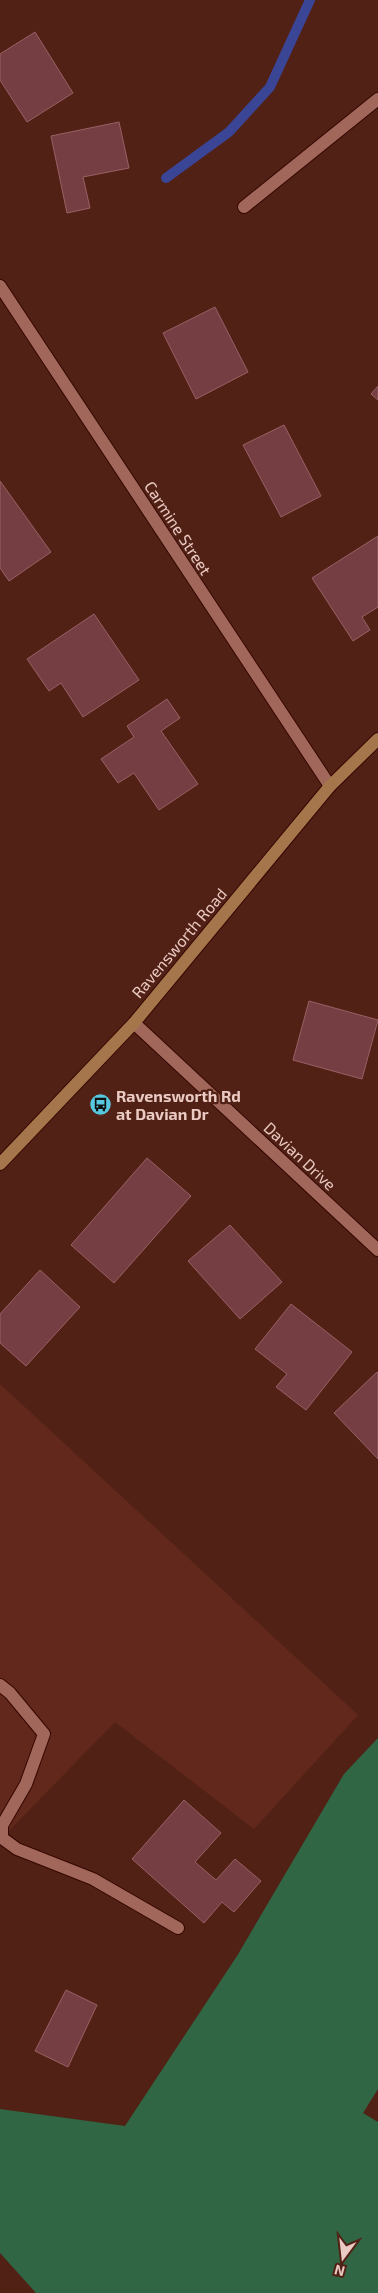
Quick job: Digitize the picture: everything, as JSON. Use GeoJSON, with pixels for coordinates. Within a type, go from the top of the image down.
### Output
{"type":"FeatureCollection","features":[{"type":"Feature","properties":{"kind":"main road","name":"Ravensworth Road"},"geometry":{"type":"LineString","coordinates":[[0,1164],[134,1023],[330,786],[378,739]]}},
{"type":"Feature","properties":{"kind":"street"},"geometry":{"type":"LineString","coordinates":[[244,207],[378,99]]}},
{"type":"Feature","properties":{"kind":"street","name":"Carmine Street"},"geometry":{"type":"LineString","coordinates":[[0,286],[330,786]]}},
{"type":"Feature","properties":{"kind":"street","name":"Davian Drive"},"geometry":{"type":"LineString","coordinates":[[134,1023],[378,1250]]}},
{"type":"Feature","properties":{"kind":"street"},"geometry":{"type":"LineString","coordinates":[[0,1684],[10,1693],[44,1734],[26,1784],[1,1828],[2,1838],[17,1849],[93,1879],[178,1928]]}},
{"type":"Feature","properties":{"kind":"shaded area"},"geometry":{"type":"Polygon","coordinates":[[[0,1384],[358,1715],[254,1829],[115,1722],[2,1838],[0,1844],[0,1384]]]}},
{"type":"Feature","properties":{"kind":"green space"},"geometry":{"type":"Polygon","coordinates":[[[378,1738],[378,2089],[363,2113],[378,2122],[378,2293],[36,2293],[0,2253],[0,2109],[125,2126],[237,1956],[344,1774],[378,1738]]]}},
{"type":"Feature","properties":{"kind":"building"},"geometry":{"type":"Polygon","coordinates":[[[35,32],[73,93],[27,122],[0,80],[0,54],[35,32]]]}},
{"type":"Feature","properties":{"kind":"building"},"geometry":{"type":"Polygon","coordinates":[[[119,122],[129,168],[83,177],[90,208],[67,213],[51,136],[119,122]]]}},
{"type":"Feature","properties":{"kind":"building"},"geometry":{"type":"Polygon","coordinates":[[[215,307],[248,372],[196,399],[163,333],[215,307]]]}},
{"type":"Feature","properties":{"kind":"building"},"geometry":{"type":"Polygon","coordinates":[[[378,386],[378,400],[371,394],[378,386]]]}},
{"type":"Feature","properties":{"kind":"building"},"geometry":{"type":"Polygon","coordinates":[[[284,425],[321,496],[281,517],[243,445],[284,425]]]}},
{"type":"Feature","properties":{"kind":"building"},"geometry":{"type":"Polygon","coordinates":[[[0,481],[51,552],[9,581],[0,568],[0,481]]]}},
{"type":"Feature","properties":{"kind":"building"},"geometry":{"type":"Polygon","coordinates":[[[378,536],[378,607],[362,617],[370,630],[353,641],[312,578],[378,536]]]}},
{"type":"Feature","properties":{"kind":"building"},"geometry":{"type":"Polygon","coordinates":[[[94,614],[139,680],[83,717],[61,683],[49,691],[27,659],[94,614]]]}},
{"type":"Feature","properties":{"kind":"building"},"geometry":{"type":"Polygon","coordinates":[[[167,699],[180,718],[161,731],[198,784],[159,810],[134,773],[118,783],[101,759],[134,737],[127,726],[167,699]]]}},
{"type":"Feature","properties":{"kind":"building"},"geometry":{"type":"Polygon","coordinates":[[[309,1001],[378,1020],[362,1079],[293,1060],[309,1001]]]}},
{"type":"Feature","properties":{"kind":"building"},"geometry":{"type":"Polygon","coordinates":[[[147,1158],[191,1196],[114,1283],[71,1245],[147,1158]]]}},
{"type":"Feature","properties":{"kind":"building"},"geometry":{"type":"Polygon","coordinates":[[[230,1225],[282,1282],[240,1319],[188,1261],[230,1225]]]}},
{"type":"Feature","properties":{"kind":"building"},"geometry":{"type":"Polygon","coordinates":[[[40,1270],[80,1307],[26,1366],[0,1343],[0,1314],[40,1270]]]}},
{"type":"Feature","properties":{"kind":"building"},"geometry":{"type":"Polygon","coordinates":[[[291,1304],[352,1352],[306,1410],[276,1387],[287,1374],[255,1349],[291,1304]]]}},
{"type":"Feature","properties":{"kind":"building"},"geometry":{"type":"Polygon","coordinates":[[[378,1373],[378,1459],[334,1413],[378,1373]]]}},
{"type":"Feature","properties":{"kind":"building"},"geometry":{"type":"Polygon","coordinates":[[[184,1800],[221,1833],[195,1862],[216,1880],[235,1859],[261,1881],[234,1912],[222,1902],[204,1923],[132,1859],[184,1800]]]}},
{"type":"Feature","properties":{"kind":"building"},"geometry":{"type":"Polygon","coordinates":[[[66,1990],[97,2005],[68,2067],[35,2051],[66,1990]]]}},
{"type":"Feature","properties":{"kind":"waterway"},"geometry":{"type":"LineString","coordinates":[[166,178],[229,132],[270,87],[310,0]]}},
{"type":"Feature","properties":{"kind":"place","name":"Ravensworth Rd at Davian Dr"},"geometry":{"type":"Point","coordinates":[100,1105]}}]}
